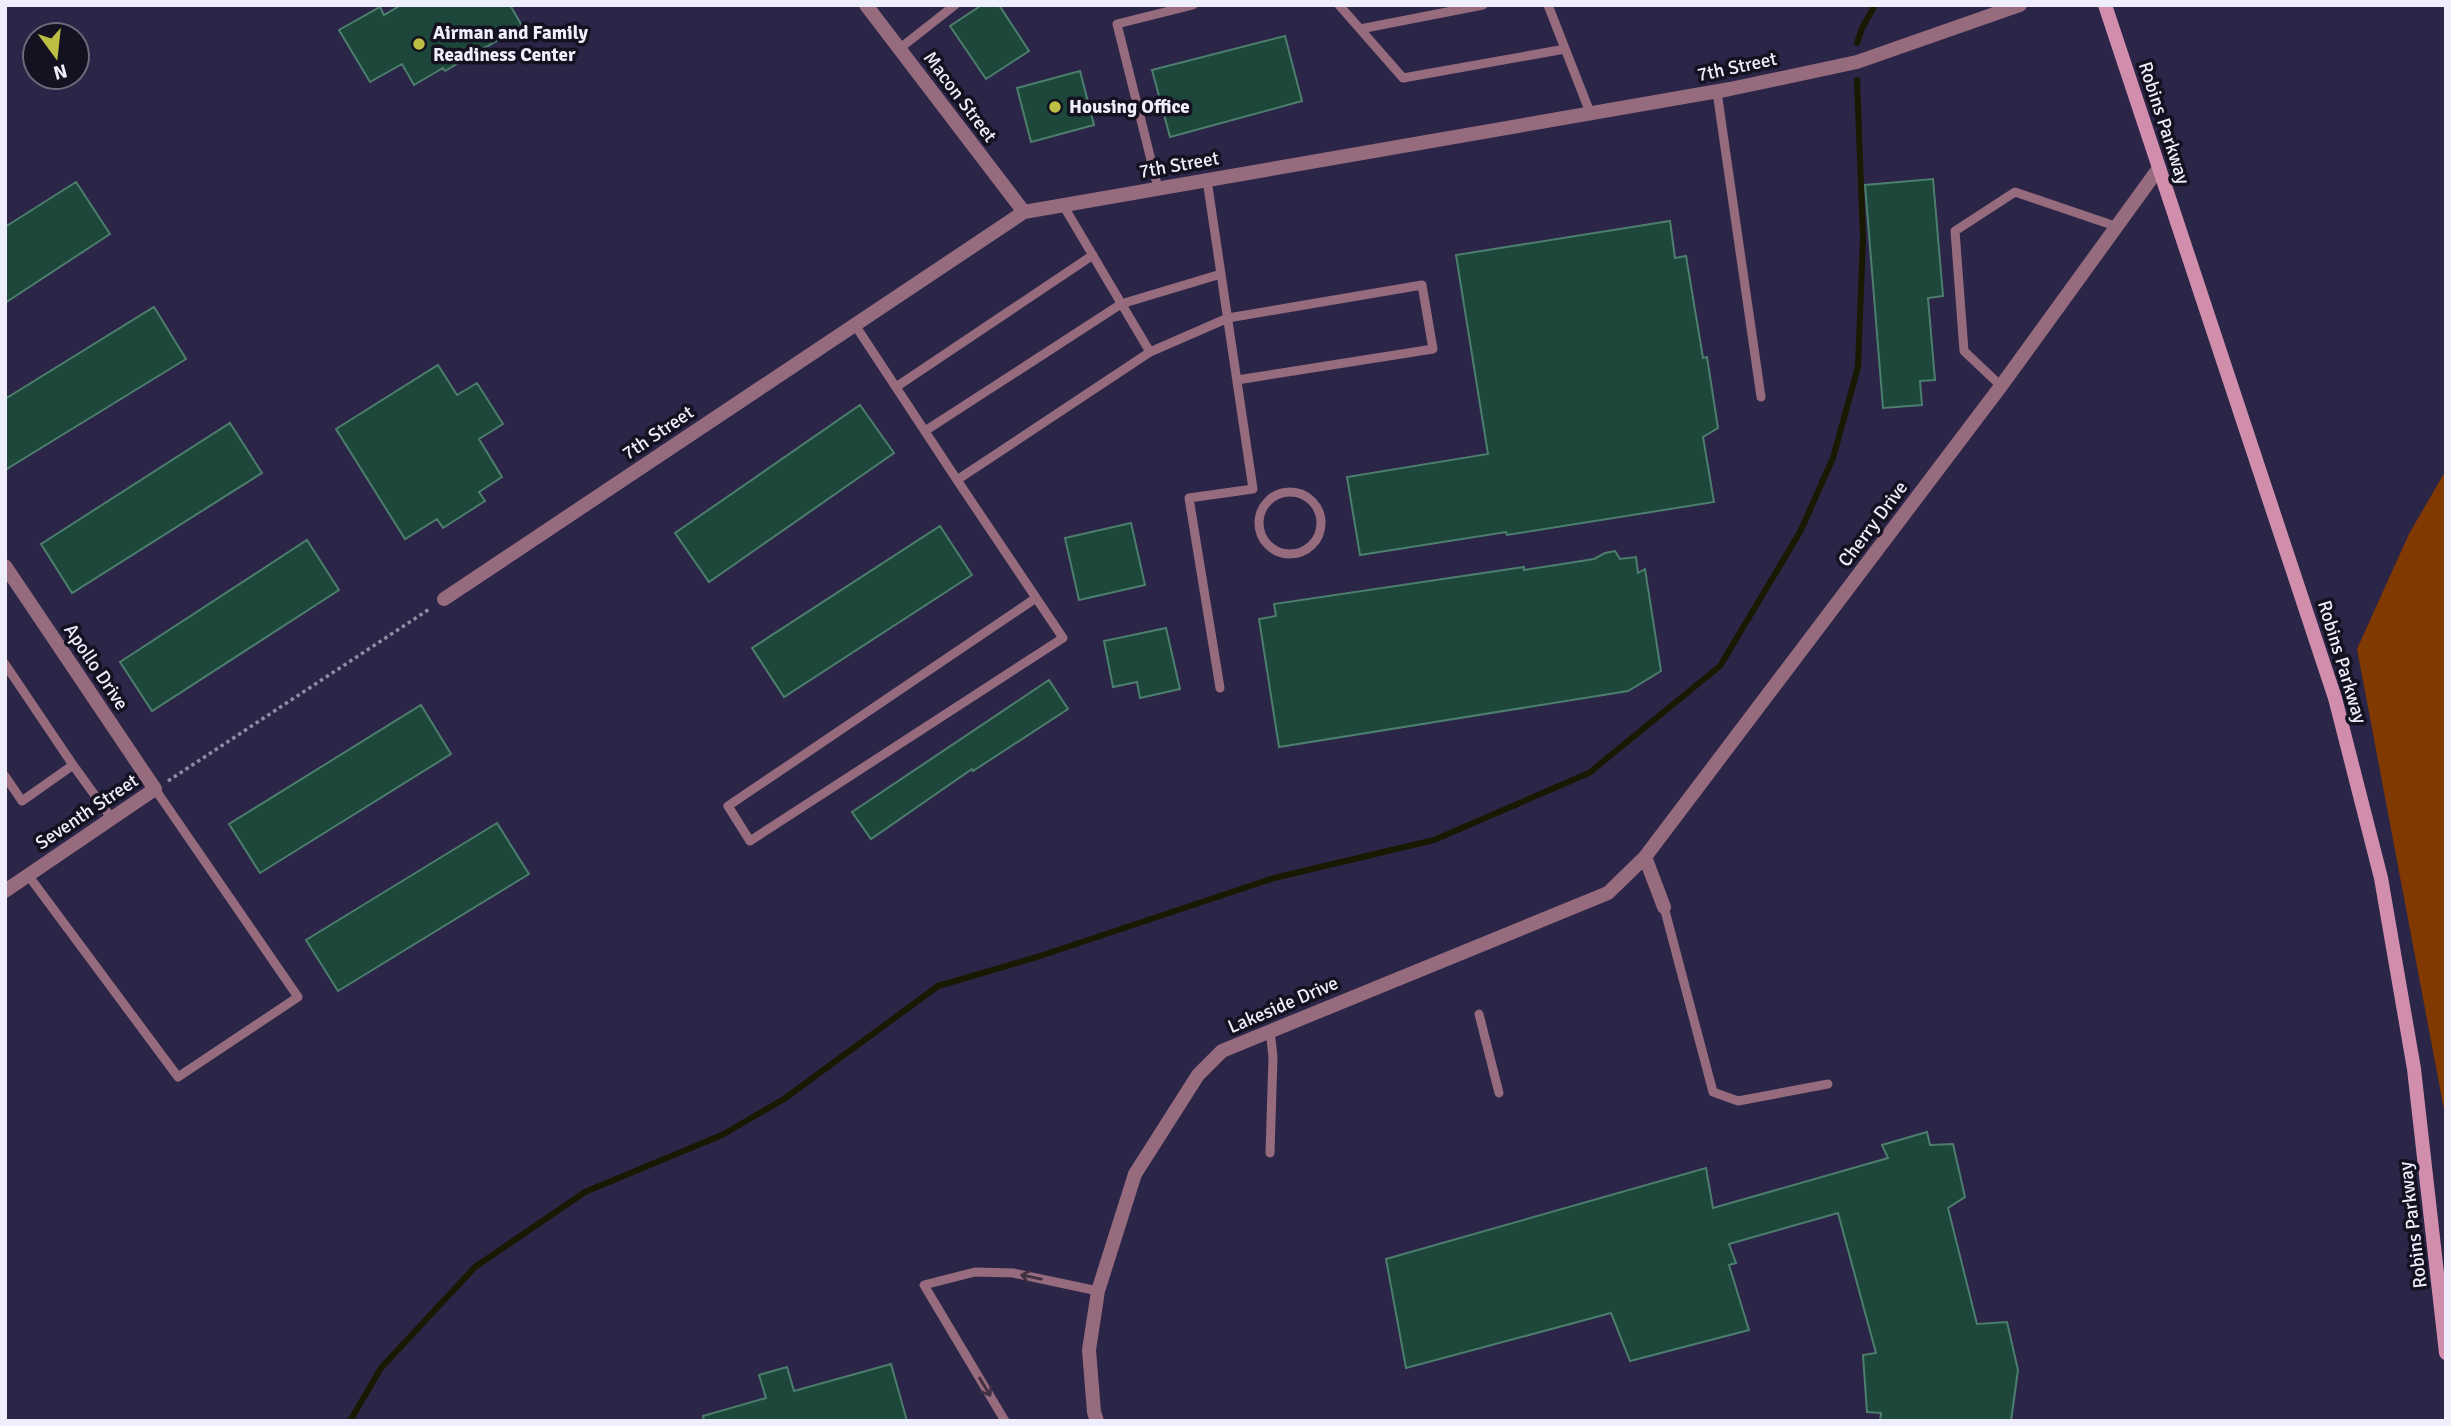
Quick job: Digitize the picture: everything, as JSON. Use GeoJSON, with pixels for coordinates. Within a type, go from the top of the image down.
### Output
{"type":"FeatureCollection","features":[{"type":"Feature","properties":{"kind":"street","name":"Macon Street"},"geometry":{"type":"LineString","coordinates":[[866,5],[1024,212]]}},
{"type":"Feature","properties":{"kind":"street","name":"7th Street"},"geometry":{"type":"LineString","coordinates":[[444,599],[1024,212],[1717,92],[1857,62],[2020,5]]}},
{"type":"Feature","properties":{"kind":"street","name":"Robins Parkway"},"geometry":{"type":"LineString","coordinates":[[2105,5],[2335,698],[2381,878],[2414,1069],[2446,1353]]}},
{"type":"Feature","properties":{"kind":"street","name":"Cherry Drive"},"geometry":{"type":"LineString","coordinates":[[1644,857],[2001,386],[2159,168]]}},
{"type":"Feature","properties":{"kind":"street","name":"Apollo Drive"},"geometry":{"type":"LineString","coordinates":[[5,566],[155,789]]}},
{"type":"Feature","properties":{"kind":"street","name":"Seventh Street"},"geometry":{"type":"LineString","coordinates":[[5,891],[155,789]]}},
{"type":"Feature","properties":{"kind":"street"},"geometry":{"type":"LineString","coordinates":[[1644,857],[1664,907]]}},
{"type":"Feature","properties":{"kind":"street","name":"Lakeside Drive"},"geometry":{"type":"LineString","coordinates":[[1097,1421],[1089,1350],[1098,1291],[1135,1174],[1198,1076],[1223,1051],[1270,1030],[1608,893],[1644,857]]}},
{"type":"Feature","properties":{"kind":"lane"},"geometry":{"type":"LineString","coordinates":[[899,49],[955,5]]}},
{"type":"Feature","properties":{"kind":"lane"},"geometry":{"type":"LineString","coordinates":[[1158,188],[1116,24],[1194,5]]}},
{"type":"Feature","properties":{"kind":"lane"},"geometry":{"type":"LineString","coordinates":[[1339,5],[1403,78],[1565,49]]}},
{"type":"Feature","properties":{"kind":"lane"},"geometry":{"type":"LineString","coordinates":[[1360,29],[1483,5]]}},
{"type":"Feature","properties":{"kind":"lane"},"geometry":{"type":"LineString","coordinates":[[1548,5],[1591,115]]}},
{"type":"Feature","properties":{"kind":"lane"},"geometry":{"type":"LineString","coordinates":[[1717,92],[1761,397]]}},
{"type":"Feature","properties":{"kind":"lane"},"geometry":{"type":"LineString","coordinates":[[1207,180],[1254,489],[1267,501]]}},
{"type":"Feature","properties":{"kind":"lane"},"geometry":{"type":"LineString","coordinates":[[2001,386],[1964,351],[1955,231],[2015,192],[2115,226]]}},
{"type":"Feature","properties":{"kind":"lane"},"geometry":{"type":"LineString","coordinates":[[1063,205],[1150,352]]}},
{"type":"Feature","properties":{"kind":"lane"},"geometry":{"type":"LineString","coordinates":[[896,387],[1093,255]]}},
{"type":"Feature","properties":{"kind":"lane"},"geometry":{"type":"LineString","coordinates":[[925,431],[1121,304],[1221,274]]}},
{"type":"Feature","properties":{"kind":"lane"},"geometry":{"type":"LineString","coordinates":[[957,480],[1150,352],[1228,318],[1422,285],[1433,349],[1237,380]]}},
{"type":"Feature","properties":{"kind":"lane"},"geometry":{"type":"LineString","coordinates":[[855,324],[1063,638],[750,841],[728,806],[1035,598]]}},
{"type":"Feature","properties":{"kind":"lane"},"geometry":{"type":"LineString","coordinates":[[1220,688],[1189,498],[1254,489]]}},
{"type":"Feature","properties":{"kind":"lane"},"geometry":{"type":"LineString","coordinates":[[1286,492],[1307,496],[1315,503],[1322,523],[1315,543],[1298,554],[1278,553],[1269,547],[1262,539],[1258,520],[1267,501],[1286,492]]}},
{"type":"Feature","properties":{"kind":"lane"},"geometry":{"type":"LineString","coordinates":[[5,664],[111,819]]}},
{"type":"Feature","properties":{"kind":"lane"},"geometry":{"type":"LineString","coordinates":[[5,776],[22,801],[73,765]]}},
{"type":"Feature","properties":{"kind":"lane"},"geometry":{"type":"LineString","coordinates":[[28,875],[177,1077],[298,997],[155,789]]}},
{"type":"Feature","properties":{"kind":"lane"},"geometry":{"type":"LineString","coordinates":[[1664,907],[1713,1092],[1738,1101],[1828,1084]]}},
{"type":"Feature","properties":{"kind":"lane"},"geometry":{"type":"LineString","coordinates":[[1479,1014],[1499,1093]]}},
{"type":"Feature","properties":{"kind":"lane"},"geometry":{"type":"LineString","coordinates":[[1270,1030],[1273,1057],[1270,1153]]}},
{"type":"Feature","properties":{"kind":"lane"},"geometry":{"type":"LineString","coordinates":[[1005,1421],[924,1285],[975,1272],[1013,1273],[1098,1291]]}},
{"type":"Feature","properties":{"kind":"path"},"geometry":{"type":"LineString","coordinates":[[155,789],[444,599]]}},
{"type":"Feature","properties":{"kind":"shaded area"},"geometry":{"type":"Polygon","coordinates":[[[2446,470],[2446,1120],[2357,649],[2409,534],[2446,470]]]}},
{"type":"Feature","properties":{"kind":"building","name":"Airman and Family Readiness Center"},"geometry":{"type":"Polygon","coordinates":[[[401,5],[510,5],[522,26],[445,71],[443,68],[414,85],[402,64],[370,82],[339,30],[380,7],[384,15],[401,5]]]}},
{"type":"Feature","properties":{"kind":"building"},"geometry":{"type":"Polygon","coordinates":[[[982,5],[999,5],[1029,51],[986,79],[950,26],[982,5]]]}},
{"type":"Feature","properties":{"kind":"building"},"geometry":{"type":"Polygon","coordinates":[[[1285,36],[1302,101],[1170,137],[1152,70],[1285,36]]]}},
{"type":"Feature","properties":{"kind":"building","name":"Housing Office"},"geometry":{"type":"Polygon","coordinates":[[[1080,71],[1094,125],[1031,142],[1017,88],[1080,71]]]}},
{"type":"Feature","properties":{"kind":"building"},"geometry":{"type":"Polygon","coordinates":[[[1933,179],[1943,296],[1928,298],[1935,380],[1920,381],[1922,405],[1883,408],[1865,185],[1933,179]]]}},
{"type":"Feature","properties":{"kind":"building"},"geometry":{"type":"Polygon","coordinates":[[[76,182],[110,234],[5,303],[5,227],[76,182]]]}},
{"type":"Feature","properties":{"kind":"building"},"geometry":{"type":"Polygon","coordinates":[[[1670,221],[1675,258],[1686,256],[1703,358],[1707,357],[1718,428],[1703,437],[1714,502],[1360,555],[1347,477],[1488,454],[1456,255],[1670,221]]]}},
{"type":"Feature","properties":{"kind":"building"},"geometry":{"type":"Polygon","coordinates":[[[154,307],[186,359],[5,470],[5,399],[154,307]]]}},
{"type":"Feature","properties":{"kind":"building"},"geometry":{"type":"Polygon","coordinates":[[[438,365],[457,395],[477,383],[503,424],[479,439],[502,477],[479,492],[485,501],[443,528],[437,519],[405,539],[336,429],[438,365]]]}},
{"type":"Feature","properties":{"kind":"building"},"geometry":{"type":"Polygon","coordinates":[[[860,405],[894,453],[709,582],[675,533],[860,405]]]}},
{"type":"Feature","properties":{"kind":"building"},"geometry":{"type":"Polygon","coordinates":[[[230,423],[262,473],[72,593],[41,544],[230,423]]]}},
{"type":"Feature","properties":{"kind":"building"},"geometry":{"type":"Polygon","coordinates":[[[1131,523],[1145,585],[1079,600],[1065,538],[1131,523]]]}},
{"type":"Feature","properties":{"kind":"building"},"geometry":{"type":"Polygon","coordinates":[[[940,526],[972,575],[784,697],[752,648],[940,526]]]}},
{"type":"Feature","properties":{"kind":"building"},"geometry":{"type":"Polygon","coordinates":[[[307,540],[339,590],[152,711],[120,662],[307,540]]]}},
{"type":"Feature","properties":{"kind":"building"},"geometry":{"type":"Polygon","coordinates":[[[1615,551],[1620,559],[1636,557],[1638,573],[1645,569],[1661,671],[1628,691],[1279,747],[1259,619],[1276,616],[1274,604],[1524,567],[1524,570],[1594,559],[1615,551]]]}},
{"type":"Feature","properties":{"kind":"building"},"geometry":{"type":"Polygon","coordinates":[[[1166,628],[1180,689],[1140,698],[1137,682],[1113,687],[1104,641],[1166,628]]]}},
{"type":"Feature","properties":{"kind":"building"},"geometry":{"type":"Polygon","coordinates":[[[1049,680],[1068,709],[973,771],[972,769],[871,839],[852,812],[1049,680]]]}},
{"type":"Feature","properties":{"kind":"building"},"geometry":{"type":"Polygon","coordinates":[[[421,705],[451,754],[260,873],[229,824],[421,705]]]}},
{"type":"Feature","properties":{"kind":"building"},"geometry":{"type":"Polygon","coordinates":[[[497,823],[529,874],[338,991],[306,940],[497,823]]]}},
{"type":"Feature","properties":{"kind":"building"},"geometry":{"type":"Polygon","coordinates":[[[1927,1132],[1930,1145],[1953,1144],[1965,1197],[1948,1208],[1977,1324],[2007,1322],[2018,1370],[2011,1421],[1880,1421],[1881,1413],[1867,1412],[1863,1355],[1876,1353],[1838,1213],[1729,1244],[1736,1263],[1729,1265],[1749,1330],[1630,1361],[1611,1313],[1406,1368],[1386,1259],[1706,1168],[1713,1208],[1888,1158],[1882,1145],[1927,1132]]]}},
{"type":"Feature","properties":{"kind":"building"},"geometry":{"type":"Polygon","coordinates":[[[891,1364],[907,1421],[704,1421],[703,1416],[766,1398],[759,1375],[787,1367],[794,1391],[891,1364]]]}},
{"type":"Feature","properties":{"kind":"waterway"},"geometry":{"type":"LineString","coordinates":[[1857,43],[1875,5]]}},
{"type":"Feature","properties":{"kind":"waterway"},"geometry":{"type":"LineString","coordinates":[[350,1421],[381,1368],[475,1267],[585,1192],[722,1135],[784,1099],[938,986],[1037,957],[1274,878],[1434,840],[1589,773],[1720,666],[1800,532],[1833,458],[1858,367],[1863,238],[1857,80]]}},
{"type":"Feature","properties":{"kind":"place","name":"Airman and Family Readiness Center"},"geometry":{"type":"Point","coordinates":[419,44]}},
{"type":"Feature","properties":{"kind":"place","name":"Housing Office"},"geometry":{"type":"Point","coordinates":[1055,107]}}]}
